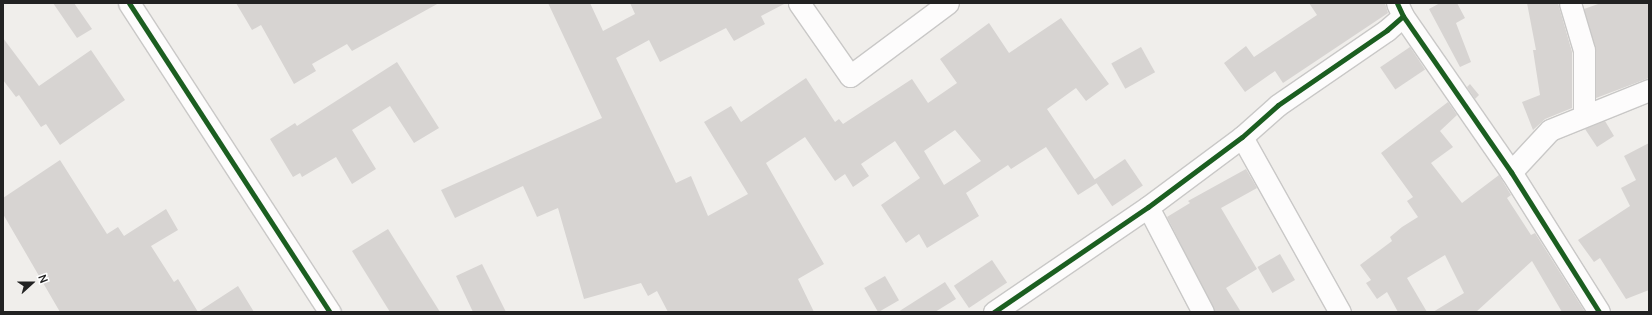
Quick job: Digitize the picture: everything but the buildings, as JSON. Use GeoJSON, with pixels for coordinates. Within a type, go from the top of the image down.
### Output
{"type":"FeatureCollection","features":[{"type":"Feature","properties":{"kind":"street"},"geometry":{"type":"LineString","coordinates":[[129,3],[330,312]]}},
{"type":"Feature","properties":{"kind":"street"},"geometry":{"type":"LineString","coordinates":[[799,3],[850,76],[948,3]]}},
{"type":"Feature","properties":{"kind":"street"},"geometry":{"type":"LineString","coordinates":[[1570,3],[1584,50],[1584,114]]}},
{"type":"Feature","properties":{"kind":"street"},"geometry":{"type":"LineString","coordinates":[[994,312],[1148,207],[1242,137],[1278,105],[1400,9],[1510,172],[1599,312]]}},
{"type":"Feature","properties":{"kind":"street"},"geometry":{"type":"LineString","coordinates":[[1510,172],[1550,130],[1584,114],[1649,90]]}},
{"type":"Feature","properties":{"kind":"street"},"geometry":{"type":"LineString","coordinates":[[1242,137],[1340,312]]}},
{"type":"Feature","properties":{"kind":"street"},"geometry":{"type":"LineString","coordinates":[[1148,207],[1203,312]]}},
{"type":"Feature","properties":{"kind":"cycle path"},"geometry":{"type":"LineString","coordinates":[[129,3],[330,312]]}},
{"type":"Feature","properties":{"kind":"cycle path"},"geometry":{"type":"LineString","coordinates":[[994,312],[1148,207],[1242,137],[1278,105],[1387,30],[1403,16],[1397,3]]}},
{"type":"Feature","properties":{"kind":"cycle path"},"geometry":{"type":"LineString","coordinates":[[1403,16],[1511,172],[1599,312]]}}]}
